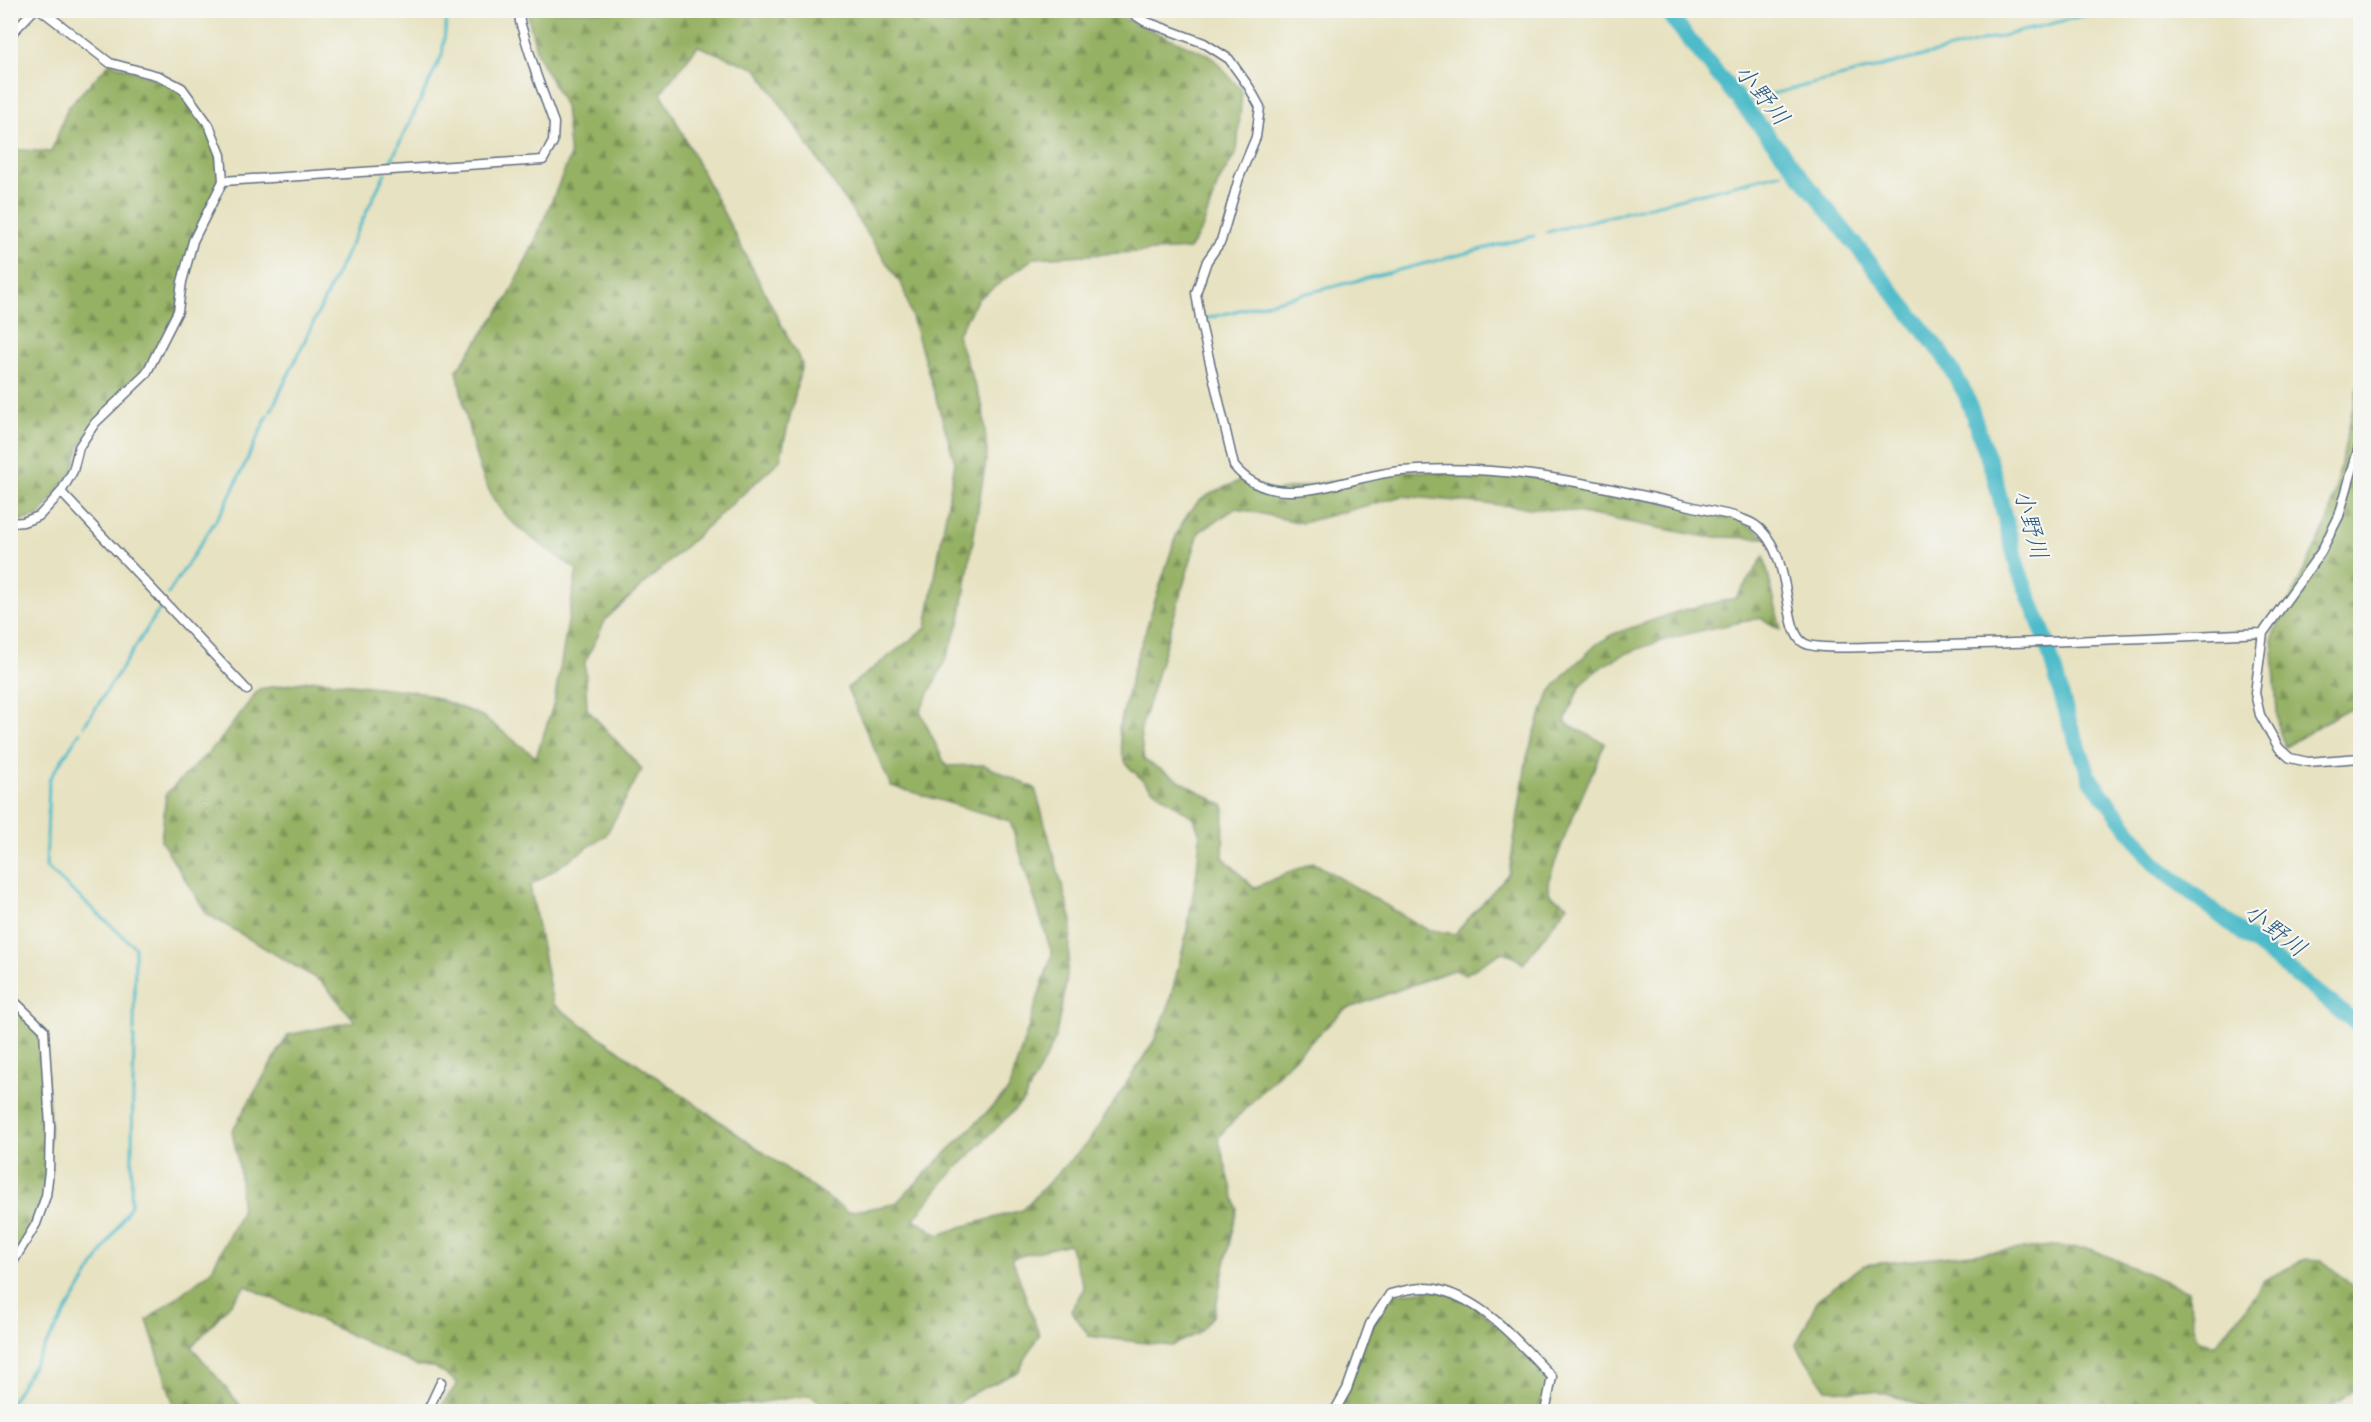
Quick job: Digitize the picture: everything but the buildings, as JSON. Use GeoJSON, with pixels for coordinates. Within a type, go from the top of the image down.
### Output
{"type":"FeatureCollection","features":[{"type":"Feature","properties":{"kind":"street"},"geometry":{"type":"LineString","coordinates":[[10,35],[33,10]]}},
{"type":"Feature","properties":{"kind":"street"},"geometry":{"type":"LineString","coordinates":[[10,523],[23,522],[39,516],[61,492],[72,471],[79,447],[95,423],[115,401],[146,374],[178,311],[182,282],[193,241],[224,181],[221,155],[209,125],[182,88],[159,76],[110,63],[41,10]]}},
{"type":"Feature","properties":{"kind":"street"},"geometry":{"type":"LineString","coordinates":[[224,181],[543,160],[553,142],[554,123],[537,77],[520,22],[519,10]]}},
{"type":"Feature","properties":{"kind":"street"},"geometry":{"type":"LineString","coordinates":[[1127,10],[1144,21],[1204,43],[1229,59],[1250,87],[1260,107],[1256,137],[1239,178],[1221,241],[1207,261],[1196,292],[1201,324],[1234,466],[1244,479],[1274,491],[1295,492],[1398,471],[1451,468],[1553,477],[1595,484],[1734,516],[1756,525],[1777,550],[1787,588],[1794,632],[1797,638],[1806,645],[1849,647],[2047,643],[2263,633]]}},
{"type":"Feature","properties":{"kind":"street"},"geometry":{"type":"LineString","coordinates":[[2361,442],[2339,516],[2311,568],[2263,633],[2255,693],[2260,715],[2279,748],[2290,758],[2308,762],[2361,758]]}},
{"type":"Feature","properties":{"kind":"street"},"geometry":{"type":"LineString","coordinates":[[61,492],[247,690]]}},
{"type":"Feature","properties":{"kind":"street"},"geometry":{"type":"LineString","coordinates":[[10,997],[44,1030],[50,1126],[50,1171],[46,1196],[36,1224],[10,1267]]}},
{"type":"Feature","properties":{"kind":"street"},"geometry":{"type":"LineString","coordinates":[[1334,1412],[1347,1389],[1370,1324],[1390,1294],[1415,1289],[1439,1289],[1478,1307],[1506,1330],[1552,1377],[1545,1412]]}},
{"type":"Feature","properties":{"kind":"street"},"geometry":{"type":"LineString","coordinates":[[426,1412],[441,1382]]}},
{"type":"Feature","properties":{"kind":"green space"},"geometry":{"type":"Polygon","coordinates":[[[527,11],[1107,11],[1211,56],[1242,91],[1237,151],[1218,183],[1202,229],[1189,249],[1034,258],[978,299],[957,335],[983,408],[987,454],[960,620],[946,659],[920,711],[946,766],[984,765],[1035,788],[1072,921],[1066,984],[1055,1040],[1024,1100],[943,1182],[914,1219],[939,1235],[1022,1210],[1089,1141],[1154,1041],[1168,1008],[1186,936],[1197,871],[1200,835],[1194,818],[1152,789],[1127,765],[1122,753],[1119,728],[1136,660],[1177,533],[1197,503],[1212,493],[1244,479],[1274,491],[1398,471],[1514,473],[1734,516],[1767,538],[1706,537],[1576,512],[1402,496],[1302,523],[1236,508],[1199,532],[1140,732],[1144,760],[1224,806],[1223,857],[1254,888],[1313,862],[1426,929],[1455,934],[1509,873],[1527,757],[1541,713],[1551,691],[1566,673],[1598,643],[1616,633],[1680,611],[1736,598],[1764,556],[1781,630],[1761,618],[1663,640],[1614,660],[1594,672],[1580,687],[1565,721],[1570,726],[1605,743],[1568,828],[1548,882],[1550,895],[1568,905],[1523,964],[1512,955],[1502,952],[1466,974],[1453,970],[1344,1010],[1218,1137],[1237,1209],[1214,1315],[1199,1333],[1171,1346],[1089,1336],[1071,1310],[1084,1288],[1069,1244],[1012,1258],[1039,1335],[1018,1372],[965,1397],[953,1411],[834,1411],[810,1395],[751,1404],[699,1405],[696,1412],[437,1411],[458,1383],[434,1367],[417,1366],[246,1286],[192,1347],[240,1405],[240,1411],[176,1412],[147,1320],[211,1271],[241,1212],[240,1173],[232,1131],[288,1035],[355,1021],[322,982],[207,914],[161,841],[166,794],[218,743],[259,689],[316,680],[421,692],[482,716],[536,757],[554,703],[577,570],[526,534],[498,506],[489,490],[474,450],[457,370],[508,298],[570,157],[565,106],[537,54],[527,11]],[[698,46],[661,92],[802,364],[780,460],[606,619],[585,662],[587,709],[642,769],[606,835],[530,886],[553,1004],[848,1212],[895,1204],[1008,1091],[1052,954],[1010,821],[891,786],[847,688],[926,628],[955,462],[903,287],[757,69],[698,46]]]}},
{"type":"Feature","properties":{"kind":"green space"},"geometry":{"type":"Polygon","coordinates":[[[110,63],[182,88],[209,125],[223,181],[193,241],[178,311],[146,374],[115,401],[79,447],[73,471],[39,516],[10,523],[10,149],[51,152],[68,107],[110,63]]]}},
{"type":"Feature","properties":{"kind":"green space"},"geometry":{"type":"Polygon","coordinates":[[[2360,376],[2360,707],[2342,712],[2285,747],[2278,727],[2272,637],[2329,519],[2360,376]]]}},
{"type":"Feature","properties":{"kind":"green space"},"geometry":{"type":"Polygon","coordinates":[[[11,997],[44,1030],[50,1126],[46,1196],[11,1267],[11,997]]]}},
{"type":"Feature","properties":{"kind":"green space"},"geometry":{"type":"Polygon","coordinates":[[[2051,1246],[2091,1249],[2188,1291],[2196,1338],[2214,1346],[2249,1304],[2264,1280],[2306,1259],[2322,1260],[2360,1293],[2360,1385],[2327,1411],[2124,1412],[2119,1407],[2107,1412],[1935,1411],[1886,1393],[1826,1389],[1796,1345],[1818,1299],[1864,1265],[2051,1246]]]}},
{"type":"Feature","properties":{"kind":"green space"},"geometry":{"type":"Polygon","coordinates":[[[1439,1289],[1477,1307],[1552,1377],[1545,1411],[1334,1412],[1372,1321],[1390,1294],[1439,1289]]]}},
{"type":"Feature","properties":{"kind":"waterway"},"geometry":{"type":"LineString","coordinates":[[389,165],[442,55],[448,10]]}},
{"type":"Feature","properties":{"kind":"waterway","name":"小野川"},"geometry":{"type":"LineString","coordinates":[[1665,10],[1943,355],[1966,395],[1994,475],[2018,569],[2045,637],[2069,722],[2091,780],[2156,865],[2360,1026]]}},
{"type":"Feature","properties":{"kind":"waterway"},"geometry":{"type":"LineString","coordinates":[[1752,99],[2106,10]]}},
{"type":"Feature","properties":{"kind":"waterway","name":"小野川"},"geometry":{"type":"LineString","coordinates":[[1739,102],[1744,101]]}},
{"type":"Feature","properties":{"kind":"waterway"},"geometry":{"type":"LineString","coordinates":[[271,411],[385,173]]}},
{"type":"Feature","properties":{"kind":"waterway"},"geometry":{"type":"LineString","coordinates":[[1547,232],[1782,173]]}},
{"type":"Feature","properties":{"kind":"waterway"},"geometry":{"type":"LineString","coordinates":[[1204,319],[1534,236]]}},
{"type":"Feature","properties":{"kind":"waterway"},"geometry":{"type":"LineString","coordinates":[[168,594],[225,506],[268,415]]}},
{"type":"Feature","properties":{"kind":"waterway"},"geometry":{"type":"LineString","coordinates":[[84,726],[163,604]]}},
{"type":"Feature","properties":{"kind":"waterway"},"geometry":{"type":"LineString","coordinates":[[80,732],[49,780],[46,867],[135,947],[134,1031]]}},
{"type":"Feature","properties":{"kind":"waterway"},"geometry":{"type":"LineString","coordinates":[[10,1404],[131,1205],[134,1035]]}}]}
